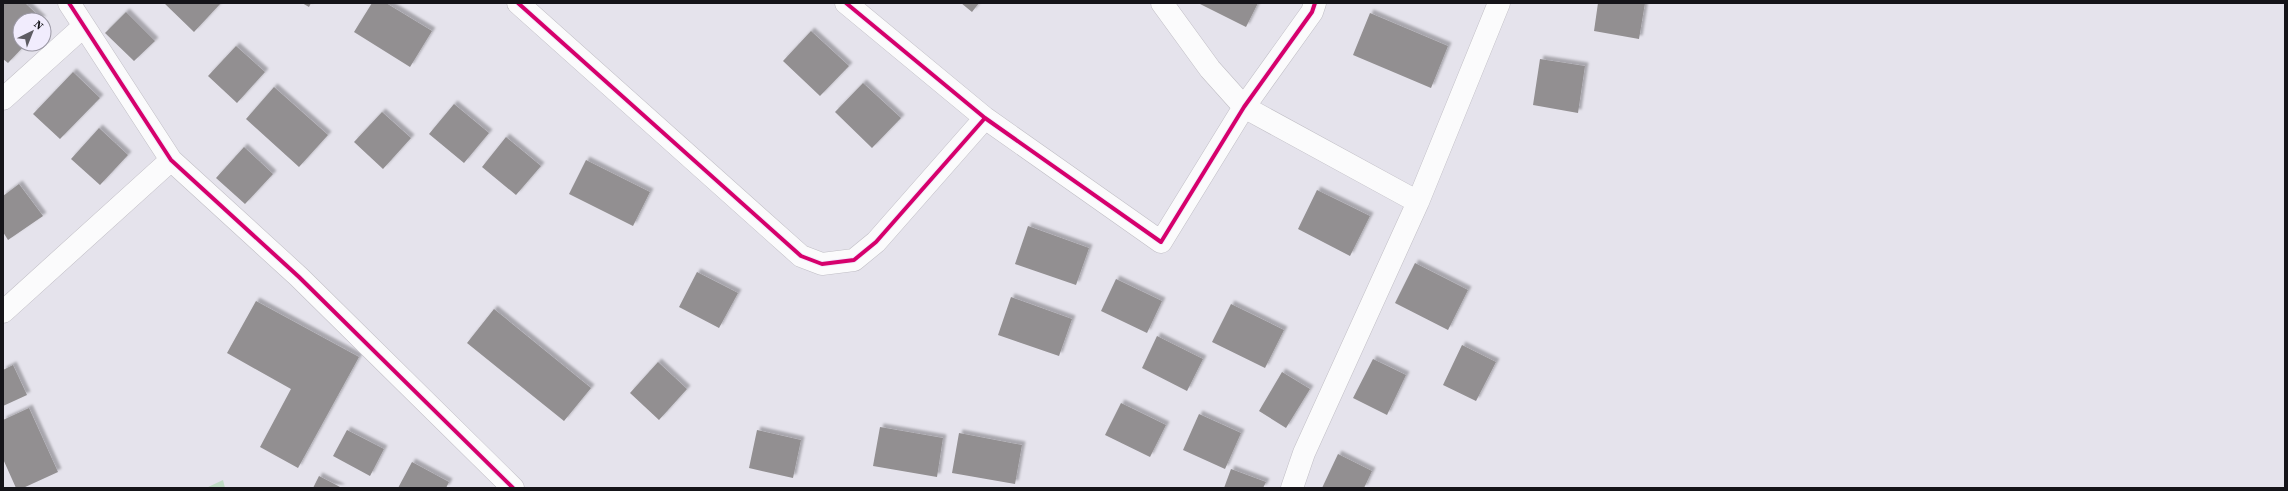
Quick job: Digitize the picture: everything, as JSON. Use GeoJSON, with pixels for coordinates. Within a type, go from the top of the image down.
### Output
{"type":"FeatureCollection","features":[{"type":"Feature","properties":{"kind":"street"},"geometry":{"type":"LineString","coordinates":[[70,3],[172,160],[299,277],[513,488]]}},
{"type":"Feature","properties":{"kind":"street"},"geometry":{"type":"LineString","coordinates":[[518,3],[801,256],[822,264],[854,260],[876,242],[985,118]]}},
{"type":"Feature","properties":{"kind":"street"},"geometry":{"type":"LineString","coordinates":[[846,3],[985,118],[1161,242],[1244,107],[1312,12],[1315,3]]}},
{"type":"Feature","properties":{"kind":"street"},"geometry":{"type":"LineString","coordinates":[[1162,3],[1210,69],[1244,107],[1418,202]]}},
{"type":"Feature","properties":{"kind":"street"},"geometry":{"type":"LineString","coordinates":[[1292,488],[1304,453],[1418,202],[1499,3]]}},
{"type":"Feature","properties":{"kind":"street"},"geometry":{"type":"LineString","coordinates":[[3,99],[84,26]]}},
{"type":"Feature","properties":{"kind":"street"},"geometry":{"type":"LineString","coordinates":[[3,312],[172,160]]}},
{"type":"Feature","properties":{"kind":"green space"},"geometry":{"type":"Polygon","coordinates":[[[223,480],[225,488],[206,488],[223,480]]]}},
{"type":"Feature","properties":{"kind":"building"},"geometry":{"type":"Polygon","coordinates":[[[5,3],[25,3],[35,12],[12,12],[12,52],[18,52],[8,63],[3,59],[3,5],[5,3]]]}},
{"type":"Feature","properties":{"kind":"building"},"geometry":{"type":"Polygon","coordinates":[[[164,3],[221,3],[194,32],[164,3]]]}},
{"type":"Feature","properties":{"kind":"building"},"geometry":{"type":"Polygon","coordinates":[[[302,3],[311,3],[309,7],[302,3]]]}},
{"type":"Feature","properties":{"kind":"building"},"geometry":{"type":"Polygon","coordinates":[[[372,3],[386,3],[432,31],[410,67],[354,32],[372,3]]]}},
{"type":"Feature","properties":{"kind":"building"},"geometry":{"type":"Polygon","coordinates":[[[961,3],[979,3],[972,12],[961,3]]]}},
{"type":"Feature","properties":{"kind":"building"},"geometry":{"type":"Polygon","coordinates":[[[1198,3],[1258,3],[1246,27],[1198,3]]]}},
{"type":"Feature","properties":{"kind":"building"},"geometry":{"type":"Polygon","coordinates":[[[1598,3],[1645,3],[1639,39],[1594,31],[1598,3]]]}},
{"type":"Feature","properties":{"kind":"building"},"geometry":{"type":"Polygon","coordinates":[[[126,12],[155,41],[134,61],[105,33],[126,12]]]}},
{"type":"Feature","properties":{"kind":"building"},"geometry":{"type":"Polygon","coordinates":[[[1370,13],[1448,46],[1431,88],[1353,55],[1370,13]]]}},
{"type":"Feature","properties":{"kind":"building"},"geometry":{"type":"Polygon","coordinates":[[[811,31],[849,66],[820,96],[783,61],[811,31]]]}},
{"type":"Feature","properties":{"kind":"building"},"geometry":{"type":"Polygon","coordinates":[[[236,46],[265,72],[237,103],[208,76],[236,46]]]}},
{"type":"Feature","properties":{"kind":"building"},"geometry":{"type":"Polygon","coordinates":[[[1540,59],[1585,66],[1578,113],[1533,105],[1540,59]]]}},
{"type":"Feature","properties":{"kind":"building"},"geometry":{"type":"Polygon","coordinates":[[[73,72],[100,98],[60,139],[33,114],[73,72]]]}},
{"type":"Feature","properties":{"kind":"building"},"geometry":{"type":"Polygon","coordinates":[[[863,83],[901,118],[872,148],[835,112],[863,83]]]}},
{"type":"Feature","properties":{"kind":"building"},"geometry":{"type":"Polygon","coordinates":[[[274,87],[328,135],[299,167],[246,119],[274,87]]]}},
{"type":"Feature","properties":{"kind":"building"},"geometry":{"type":"Polygon","coordinates":[[[454,104],[489,133],[464,163],[429,134],[454,104]]]}},
{"type":"Feature","properties":{"kind":"building"},"geometry":{"type":"Polygon","coordinates":[[[382,112],[411,138],[383,169],[354,142],[382,112]]]}},
{"type":"Feature","properties":{"kind":"building"},"geometry":{"type":"Polygon","coordinates":[[[99,128],[128,155],[100,185],[71,159],[99,128]]]}},
{"type":"Feature","properties":{"kind":"building"},"geometry":{"type":"Polygon","coordinates":[[[506,137],[541,166],[516,195],[482,167],[506,137]]]}},
{"type":"Feature","properties":{"kind":"building"},"geometry":{"type":"Polygon","coordinates":[[[244,147],[273,174],[245,204],[216,178],[244,147]]]}},
{"type":"Feature","properties":{"kind":"building"},"geometry":{"type":"Polygon","coordinates":[[[586,160],[650,192],[633,226],[569,194],[586,160]]]}},
{"type":"Feature","properties":{"kind":"building"},"geometry":{"type":"Polygon","coordinates":[[[19,184],[43,216],[8,240],[3,232],[3,196],[19,184]]]}},
{"type":"Feature","properties":{"kind":"building"},"geometry":{"type":"Polygon","coordinates":[[[1317,190],[1370,216],[1350,256],[1298,229],[1317,190]]]}},
{"type":"Feature","properties":{"kind":"building"},"geometry":{"type":"Polygon","coordinates":[[[1028,226],[1089,248],[1076,285],[1015,264],[1028,226]]]}},
{"type":"Feature","properties":{"kind":"building"},"geometry":{"type":"Polygon","coordinates":[[[1415,263],[1468,290],[1448,330],[1395,303],[1415,263]]]}},
{"type":"Feature","properties":{"kind":"building"},"geometry":{"type":"Polygon","coordinates":[[[697,272],[738,293],[719,328],[679,307],[697,272]]]}},
{"type":"Feature","properties":{"kind":"building"},"geometry":{"type":"Polygon","coordinates":[[[1116,279],[1162,301],[1147,333],[1101,311],[1116,279]]]}},
{"type":"Feature","properties":{"kind":"building"},"geometry":{"type":"Polygon","coordinates":[[[1011,297],[1072,319],[1059,356],[998,335],[1011,297]]]}},
{"type":"Feature","properties":{"kind":"building"},"geometry":{"type":"Polygon","coordinates":[[[256,301],[359,357],[298,468],[260,447],[291,389],[227,353],[256,301]]]}},
{"type":"Feature","properties":{"kind":"building"},"geometry":{"type":"Polygon","coordinates":[[[1231,304],[1284,330],[1265,368],[1212,342],[1231,304]]]}},
{"type":"Feature","properties":{"kind":"building"},"geometry":{"type":"Polygon","coordinates":[[[494,309],[591,388],[564,421],[467,343],[494,309]]]}},
{"type":"Feature","properties":{"kind":"building"},"geometry":{"type":"Polygon","coordinates":[[[1157,336],[1203,359],[1187,391],[1142,368],[1157,336]]]}},
{"type":"Feature","properties":{"kind":"building"},"geometry":{"type":"Polygon","coordinates":[[[1462,345],[1496,362],[1476,401],[1443,385],[1462,345]]]}},
{"type":"Feature","properties":{"kind":"building"},"geometry":{"type":"Polygon","coordinates":[[[1373,359],[1406,375],[1387,415],[1353,398],[1373,359]]]}},
{"type":"Feature","properties":{"kind":"building"},"geometry":{"type":"Polygon","coordinates":[[[658,362],[687,389],[659,420],[630,393],[658,362]]]}},
{"type":"Feature","properties":{"kind":"building"},"geometry":{"type":"Polygon","coordinates":[[[13,365],[27,395],[3,406],[3,370],[13,365]]]}},
{"type":"Feature","properties":{"kind":"building"},"geometry":{"type":"Polygon","coordinates":[[[1282,372],[1310,389],[1286,428],[1259,411],[1282,372]]]}},
{"type":"Feature","properties":{"kind":"building"},"geometry":{"type":"Polygon","coordinates":[[[1121,403],[1166,425],[1150,457],[1105,435],[1121,403]]]}},
{"type":"Feature","properties":{"kind":"building"},"geometry":{"type":"Polygon","coordinates":[[[29,408],[58,472],[23,488],[16,488],[3,459],[3,420],[29,408]]]}},
{"type":"Feature","properties":{"kind":"building"},"geometry":{"type":"Polygon","coordinates":[[[1199,414],[1241,433],[1225,469],[1183,450],[1199,414]]]}},
{"type":"Feature","properties":{"kind":"building"},"geometry":{"type":"Polygon","coordinates":[[[880,427],[943,438],[937,477],[873,466],[880,427]]]}},
{"type":"Feature","properties":{"kind":"building"},"geometry":{"type":"Polygon","coordinates":[[[347,430],[384,449],[370,476],[333,456],[347,430]]]}},
{"type":"Feature","properties":{"kind":"building"},"geometry":{"type":"Polygon","coordinates":[[[757,430],[801,440],[793,478],[749,468],[757,430]]]}},
{"type":"Feature","properties":{"kind":"building"},"geometry":{"type":"Polygon","coordinates":[[[959,433],[1022,445],[1015,484],[952,473],[959,433]]]}},
{"type":"Feature","properties":{"kind":"building"},"geometry":{"type":"Polygon","coordinates":[[[1338,454],[1372,471],[1364,488],[1322,488],[1338,454]]]}},
{"type":"Feature","properties":{"kind":"building"},"geometry":{"type":"Polygon","coordinates":[[[412,462],[449,482],[446,488],[398,488],[412,462]]]}},
{"type":"Feature","properties":{"kind":"building"},"geometry":{"type":"Polygon","coordinates":[[[1231,469],[1266,482],[1263,488],[1224,488],[1231,469]]]}},
{"type":"Feature","properties":{"kind":"building"},"geometry":{"type":"Polygon","coordinates":[[[319,476],[342,488],[313,488],[319,476]]]}},
{"type":"Feature","properties":{"kind":"cycle path"},"geometry":{"type":"LineString","coordinates":[[69,3],[171,160],[299,277],[513,488]]}},
{"type":"Feature","properties":{"kind":"cycle path"},"geometry":{"type":"LineString","coordinates":[[518,3],[801,256],[822,264],[854,260],[876,242],[985,118]]}},
{"type":"Feature","properties":{"kind":"cycle path"},"geometry":{"type":"LineString","coordinates":[[846,3],[985,118],[1161,242],[1244,107],[1312,12],[1315,3]]}}]}
